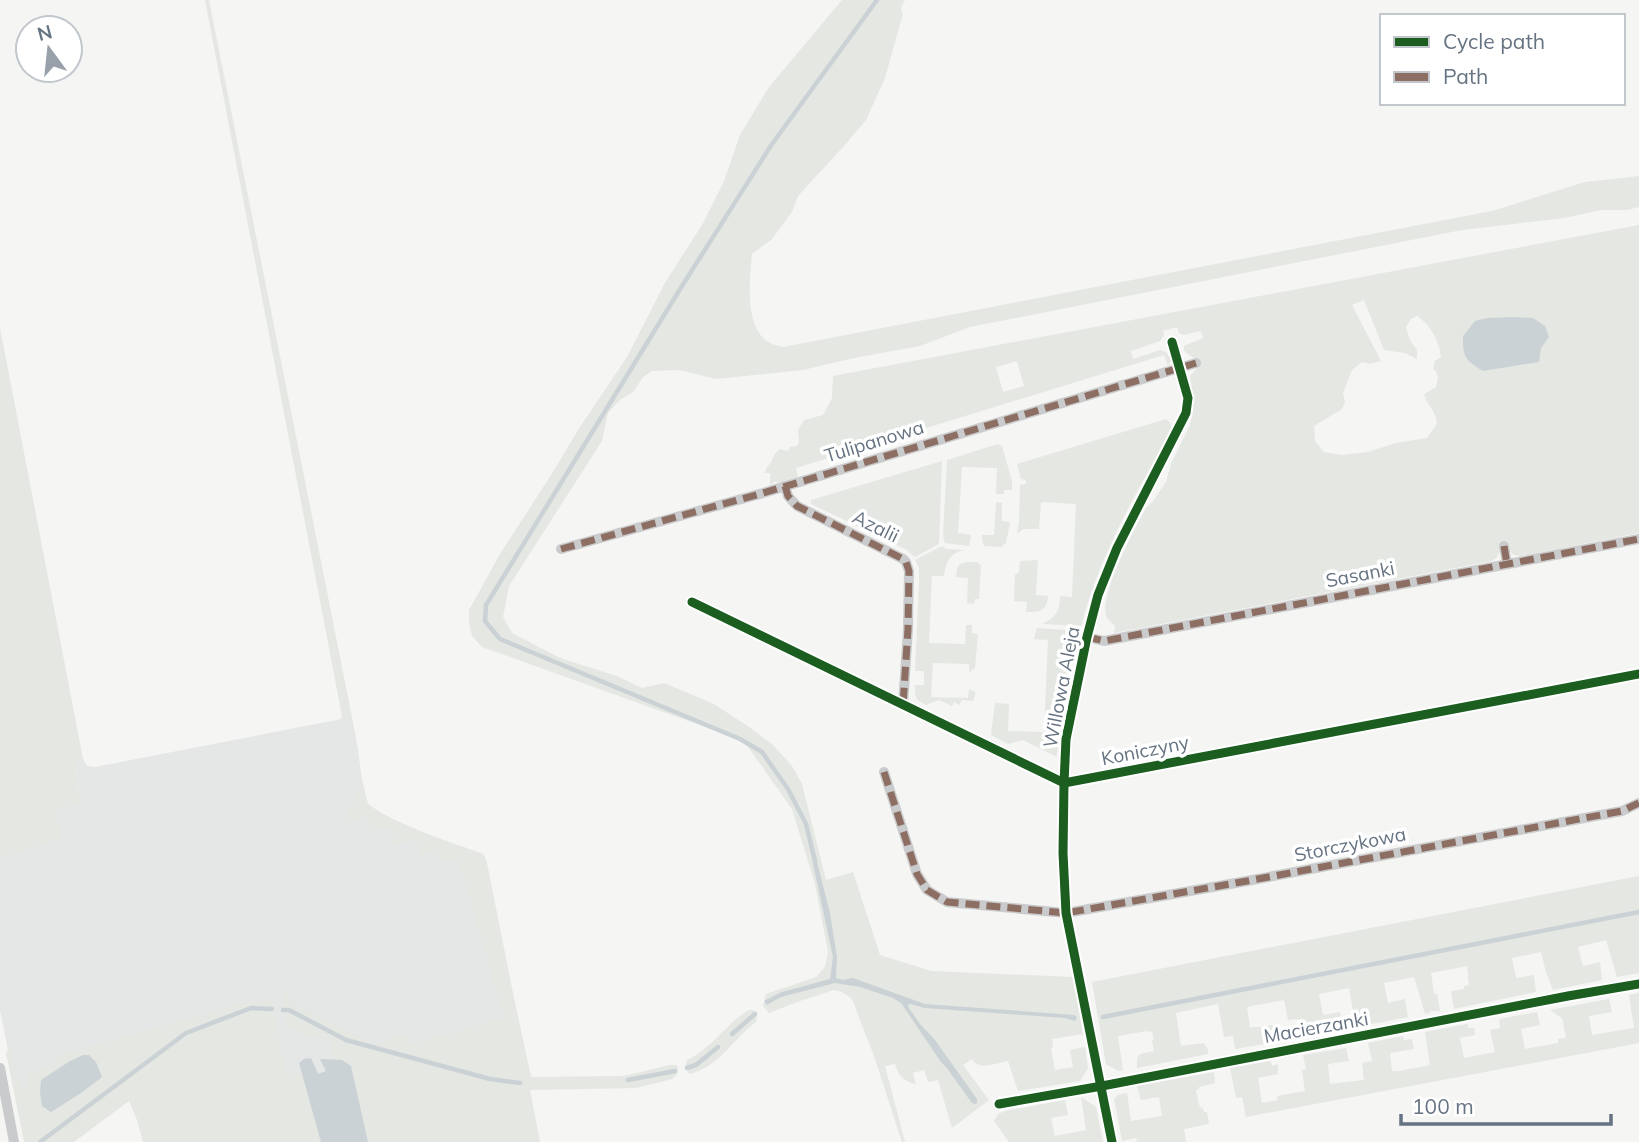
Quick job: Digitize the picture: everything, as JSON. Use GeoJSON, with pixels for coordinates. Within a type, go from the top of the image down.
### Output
{"type":"FeatureCollection","features":[{"type":"Feature","properties":{"kind":"street","name":"Willowa Aleja"},"geometry":{"type":"LineString","coordinates":[[1112,1142],[1066,912],[1063,853],[1066,739],[1098,595],[1112,559],[1154,489],[1186,413],[1188,398],[1172,342]]}},
{"type":"Feature","properties":{"kind":"street","name":"Tulipanowa"},"geometry":{"type":"LineString","coordinates":[[561,549],[785,486],[1196,363]]}},
{"type":"Feature","properties":{"kind":"street","name":"Azalii"},"geometry":{"type":"LineString","coordinates":[[785,486],[788,496],[797,506],[906,562],[909,571],[909,618],[903,705]]}},
{"type":"Feature","properties":{"kind":"street","name":"Sasanki"},"geometry":{"type":"LineString","coordinates":[[1087,637],[1104,641],[1639,539]]}},
{"type":"Feature","properties":{"kind":"street"},"geometry":{"type":"LineString","coordinates":[[1504,546],[1507,564]]}},
{"type":"Feature","properties":{"kind":"street"},"geometry":{"type":"LineString","coordinates":[[692,602],[1064,783]]}},
{"type":"Feature","properties":{"kind":"street","name":"Koniczyny"},"geometry":{"type":"LineString","coordinates":[[1064,783],[1639,674]]}},
{"type":"Feature","properties":{"kind":"street","name":"Storczykowa"},"geometry":{"type":"LineString","coordinates":[[884,772],[917,874],[927,890],[947,902],[1066,912],[1260,879],[1622,811],[1639,803]]}},
{"type":"Feature","properties":{"kind":"street","name":"Macierzanki"},"geometry":{"type":"LineString","coordinates":[[999,1104],[1639,984]]}},
{"type":"Feature","properties":{"kind":"street"},"geometry":{"type":"LineString","coordinates":[[0,1069],[14,1142]]}},
{"type":"Feature","properties":{"kind":"shaded area"},"geometry":{"type":"Polygon","coordinates":[[[205,0],[209,0],[352,717],[341,720],[342,716],[205,0]]]}},
{"type":"Feature","properties":{"kind":"shaded area"},"geometry":{"type":"Polygon","coordinates":[[[842,0],[905,0],[885,78],[866,120],[798,196],[792,212],[772,239],[752,254],[752,317],[763,337],[772,344],[783,347],[1492,211],[1585,182],[1639,176],[1639,207],[1627,210],[1601,210],[1564,218],[1462,230],[970,327],[920,346],[803,370],[716,379],[679,370],[652,371],[608,413],[602,441],[509,586],[503,617],[512,633],[560,658],[617,676],[642,688],[664,683],[714,704],[773,745],[792,766],[802,784],[826,880],[853,872],[880,955],[931,971],[1073,977],[1083,1034],[1052,1039],[1051,1048],[1055,1070],[1073,1067],[1070,1050],[1085,1047],[1088,1068],[1080,1081],[1018,1091],[1008,1061],[979,1065],[972,1059],[963,1065],[989,1100],[952,1128],[938,1080],[928,1082],[924,1070],[913,1073],[916,1084],[908,1082],[895,1064],[885,1066],[905,1142],[902,1142],[852,999],[834,990],[769,1013],[763,1006],[766,994],[816,977],[825,967],[828,952],[815,884],[792,809],[744,741],[482,647],[472,636],[469,622],[469,610],[500,554],[627,357],[666,281],[702,225],[724,181],[740,135],[769,87],[842,0]]]}},
{"type":"Feature","properties":{"kind":"shaded area"},"geometry":{"type":"Polygon","coordinates":[[[1639,225],[1639,533],[1521,556],[1514,555],[1504,546],[1492,561],[1114,633],[1115,626],[1107,618],[1105,608],[1107,595],[1126,546],[1146,508],[1166,482],[1171,464],[1190,425],[1193,409],[1190,376],[1197,368],[1195,359],[1184,351],[1184,346],[1203,338],[1201,331],[1184,335],[1179,333],[1177,327],[1163,331],[1164,335],[1160,341],[1131,351],[1133,359],[1160,350],[1167,353],[1171,361],[1168,366],[1164,355],[796,468],[798,477],[782,483],[774,482],[770,486],[770,473],[765,473],[766,468],[780,449],[788,451],[790,447],[797,446],[798,430],[804,420],[823,415],[832,398],[833,376],[1639,225]],[[1364,300],[1352,305],[1381,361],[1370,364],[1362,362],[1352,370],[1343,393],[1345,402],[1342,409],[1314,426],[1315,441],[1324,452],[1342,455],[1368,452],[1396,443],[1427,438],[1437,424],[1435,414],[1424,394],[1436,387],[1438,378],[1433,369],[1435,361],[1441,357],[1434,334],[1417,316],[1411,319],[1406,327],[1417,350],[1417,359],[1405,353],[1384,350],[1364,300]],[[1017,361],[996,367],[1003,392],[1024,386],[1017,361]]]}},
{"type":"Feature","properties":{"kind":"shaded area"},"geometry":{"type":"Polygon","coordinates":[[[1533,318],[1545,326],[1549,337],[1541,348],[1539,362],[1483,371],[1469,361],[1465,354],[1463,336],[1475,321],[1533,318]]]}},
{"type":"Feature","properties":{"kind":"shaded area"},"geometry":{"type":"Polygon","coordinates":[[[0,328],[83,759],[74,761],[82,803],[55,811],[62,836],[0,858],[0,328]]]}},
{"type":"Feature","properties":{"kind":"shaded area"},"geometry":{"type":"Polygon","coordinates":[[[1166,419],[1171,425],[1171,432],[1131,502],[1108,550],[1081,626],[1043,624],[1056,613],[1060,596],[1072,597],[1076,504],[1041,502],[1039,529],[1023,529],[1017,534],[1020,485],[1026,484],[1026,480],[1021,479],[1017,464],[1166,419]]]}},
{"type":"Feature","properties":{"kind":"shaded area"},"geometry":{"type":"Polygon","coordinates":[[[998,444],[1002,446],[1012,490],[996,494],[997,468],[962,467],[958,533],[971,535],[969,546],[945,543],[943,536],[947,460],[998,444]]]}},
{"type":"Feature","properties":{"kind":"shaded area"},"geometry":{"type":"Polygon","coordinates":[[[942,461],[939,544],[915,557],[907,550],[811,504],[811,500],[942,461]]]}},
{"type":"Feature","properties":{"kind":"shaded area"},"geometry":{"type":"Polygon","coordinates":[[[996,502],[1002,503],[1002,521],[1010,522],[1006,543],[1001,547],[984,546],[982,535],[994,535],[996,502]]]}},
{"type":"Feature","properties":{"kind":"shaded area"},"geometry":{"type":"Polygon","coordinates":[[[942,546],[946,549],[965,550],[950,558],[944,576],[932,576],[929,643],[965,644],[966,625],[972,625],[972,633],[978,634],[975,668],[969,672],[969,664],[933,663],[931,697],[968,698],[969,689],[976,692],[973,701],[962,700],[959,705],[954,702],[952,706],[939,700],[926,705],[916,698],[915,692],[915,685],[924,685],[924,671],[915,671],[919,568],[915,560],[942,546]]]}},
{"type":"Feature","properties":{"kind":"shaded area"},"geometry":{"type":"Polygon","coordinates":[[[1038,560],[1036,595],[1048,596],[1047,601],[1042,610],[1026,612],[1027,602],[1014,601],[1015,575],[1019,572],[1020,561],[1038,560]]]}},
{"type":"Feature","properties":{"kind":"shaded area"},"geometry":{"type":"Polygon","coordinates":[[[967,562],[981,565],[979,599],[975,599],[974,604],[967,603],[968,578],[956,577],[957,568],[967,562]]]}},
{"type":"Feature","properties":{"kind":"shaded area"},"geometry":{"type":"Polygon","coordinates":[[[1037,628],[1080,631],[1062,705],[1055,756],[1023,740],[1008,744],[991,735],[995,703],[1009,704],[1008,731],[1044,732],[1048,640],[1034,639],[1037,628]]]}},
{"type":"Feature","properties":{"kind":"shaded area"},"geometry":{"type":"Polygon","coordinates":[[[352,717],[363,790],[368,804],[381,814],[483,854],[486,859],[531,1078],[375,1142],[301,1142],[271,1004],[26,1142],[0,1010],[0,858],[57,840],[55,810],[82,803],[74,760],[83,759],[87,766],[95,767],[352,717]]]}},
{"type":"Feature","properties":{"kind":"shaded area"},"geometry":{"type":"Polygon","coordinates":[[[360,771],[368,804],[409,827],[483,854],[486,859],[531,1077],[624,1076],[670,1065],[677,1065],[677,1074],[672,1079],[637,1088],[530,1090],[540,1142],[368,1142],[351,1066],[332,1060],[333,1039],[308,1039],[287,1026],[281,999],[284,992],[288,991],[291,1002],[375,1045],[385,1042],[385,1039],[407,1033],[411,1044],[504,1018],[458,858],[440,863],[436,851],[421,855],[416,839],[395,845],[390,826],[371,831],[367,817],[348,822],[345,813],[356,799],[360,771]]]}},
{"type":"Feature","properties":{"kind":"shaded area"},"geometry":{"type":"Polygon","coordinates":[[[816,858],[830,913],[837,957],[836,978],[853,978],[925,1004],[1074,1015],[1077,1017],[1075,1021],[908,1005],[977,1099],[975,1104],[941,1062],[901,1003],[893,998],[860,987],[835,983],[781,997],[767,1005],[764,1001],[782,992],[830,979],[833,957],[812,859],[816,858]]]}},
{"type":"Feature","properties":{"kind":"shaded area"},"geometry":{"type":"Polygon","coordinates":[[[1639,876],[1639,973],[1617,977],[1606,940],[1578,947],[1583,966],[1600,962],[1602,980],[1553,990],[1541,952],[1512,958],[1516,978],[1534,975],[1536,992],[1454,1009],[1451,991],[1464,989],[1464,986],[1469,985],[1467,966],[1431,973],[1440,1011],[1425,1014],[1414,977],[1384,983],[1388,1003],[1405,999],[1408,1017],[1356,1027],[1349,988],[1319,994],[1323,1015],[1340,1012],[1343,1029],[1302,1037],[1298,1019],[1288,1020],[1284,1000],[1247,1007],[1250,1027],[1273,1025],[1276,1042],[1235,1049],[1233,1036],[1224,1037],[1218,1004],[1176,1013],[1181,1046],[1204,1043],[1208,1054],[1137,1068],[1140,1054],[1154,1051],[1152,1032],[1147,1031],[1118,1036],[1123,1070],[1118,1071],[1106,1064],[1092,982],[1639,876]]]}},
{"type":"Feature","properties":{"kind":"shaded area"},"geometry":{"type":"Polygon","coordinates":[[[1639,993],[1639,1043],[1246,1117],[1242,1097],[1236,1098],[1230,1068],[1270,1061],[1272,1066],[1278,1064],[1278,1074],[1258,1078],[1262,1103],[1278,1100],[1277,1096],[1305,1091],[1302,1070],[1306,1069],[1303,1055],[1346,1048],[1349,1061],[1328,1064],[1330,1084],[1364,1080],[1362,1063],[1372,1061],[1368,1043],[1403,1036],[1404,1040],[1412,1039],[1414,1049],[1390,1053],[1392,1071],[1399,1071],[1430,1065],[1425,1032],[1468,1024],[1468,1028],[1474,1028],[1475,1035],[1460,1038],[1464,1058],[1495,1052],[1490,1030],[1500,1028],[1499,1019],[1537,1012],[1540,1025],[1521,1029],[1525,1049],[1558,1043],[1558,1039],[1566,1038],[1562,1018],[1550,1010],[1609,999],[1612,1012],[1589,1016],[1592,1035],[1634,1028],[1629,995],[1639,993]]]}},
{"type":"Feature","properties":{"kind":"shaded area"},"geometry":{"type":"Polygon","coordinates":[[[266,1000],[271,1003],[286,1073],[302,1073],[321,1142],[143,1142],[129,1101],[74,1142],[24,1142],[6,1053],[8,1050],[11,1050],[20,1089],[29,1086],[27,1076],[54,1062],[56,1056],[247,1002],[248,1005],[266,1000]]]}},
{"type":"Feature","properties":{"kind":"shaded area"},"geometry":{"type":"Polygon","coordinates":[[[749,1010],[753,1010],[757,1015],[756,1022],[708,1066],[689,1074],[685,1066],[687,1060],[704,1049],[749,1010]]]}},
{"type":"Feature","properties":{"kind":"shaded area"},"geometry":{"type":"Polygon","coordinates":[[[83,1055],[89,1055],[96,1062],[102,1077],[51,1112],[42,1106],[41,1080],[83,1055]]]}},
{"type":"Feature","properties":{"kind":"shaded area"},"geometry":{"type":"Polygon","coordinates":[[[311,1058],[318,1074],[326,1071],[320,1059],[342,1060],[351,1066],[368,1142],[321,1142],[299,1063],[311,1058]]]}},
{"type":"Feature","properties":{"kind":"shaded area"},"geometry":{"type":"Polygon","coordinates":[[[1214,1072],[1215,1083],[1196,1090],[1200,1108],[1207,1112],[1209,1124],[1184,1129],[1186,1142],[1137,1142],[1136,1138],[1122,1141],[1114,1099],[1118,1095],[1127,1093],[1131,1121],[1162,1116],[1159,1097],[1141,1100],[1137,1086],[1214,1072]]]}},
{"type":"Feature","properties":{"kind":"shaded area"},"geometry":{"type":"Polygon","coordinates":[[[1081,1097],[1096,1107],[1103,1142],[1009,1142],[994,1121],[998,1114],[1005,1111],[1065,1100],[1068,1115],[1051,1118],[1055,1136],[1086,1130],[1081,1097]]]}},
{"type":"Feature","properties":{"kind":"waterway"},"geometry":{"type":"LineString","coordinates":[[815,861],[806,824],[788,789],[762,752],[740,739],[500,639],[485,621],[486,605],[772,144],[877,0]]}},
{"type":"Feature","properties":{"kind":"waterway"},"geometry":{"type":"LineString","coordinates":[[1103,1017],[1639,912]]}},
{"type":"Feature","properties":{"kind":"waterway"},"geometry":{"type":"LineString","coordinates":[[40,1142],[186,1033],[251,1008],[272,1009]]}},
{"type":"Feature","properties":{"kind":"waterway"},"geometry":{"type":"LineString","coordinates":[[283,1010],[289,1010],[346,1040],[490,1079],[520,1083]]}},
{"type":"Feature","properties":{"kind":"waterway"},"geometry":{"type":"LineString","coordinates":[[732,1034],[755,1014]]}},
{"type":"Feature","properties":{"kind":"waterway"},"geometry":{"type":"LineString","coordinates":[[687,1068],[696,1065],[718,1047]]}},
{"type":"Feature","properties":{"kind":"waterway"},"geometry":{"type":"LineString","coordinates":[[628,1080],[675,1071]]}},
{"type":"Feature","properties":{"kind":"marked path"},"geometry":{"type":"LineString","coordinates":[[561,549],[763,493],[1196,363]]}},
{"type":"Feature","properties":{"kind":"marked path"},"geometry":{"type":"LineString","coordinates":[[785,486],[788,496],[797,506],[906,562],[909,571],[908,629],[903,705]]}},
{"type":"Feature","properties":{"kind":"marked path"},"geometry":{"type":"LineString","coordinates":[[1087,637],[1104,641],[1639,539]]}},
{"type":"Feature","properties":{"kind":"marked path"},"geometry":{"type":"LineString","coordinates":[[1504,546],[1507,564]]}},
{"type":"Feature","properties":{"kind":"marked path"},"geometry":{"type":"LineString","coordinates":[[884,772],[917,874],[927,890],[947,902],[1066,913],[1622,811],[1639,803]]}},
{"type":"Feature","properties":{"kind":"cycle path"},"geometry":{"type":"LineString","coordinates":[[1112,1142],[1066,913],[1063,853],[1066,739],[1098,595],[1117,548],[1186,413],[1188,398],[1172,342]]}},
{"type":"Feature","properties":{"kind":"cycle path"},"geometry":{"type":"LineString","coordinates":[[692,602],[1064,783],[1639,674]]}},
{"type":"Feature","properties":{"kind":"cycle path"},"geometry":{"type":"LineString","coordinates":[[999,1104],[1639,984]]}}]}
